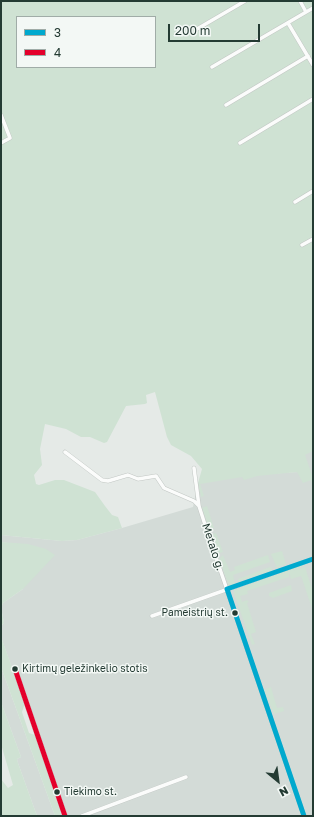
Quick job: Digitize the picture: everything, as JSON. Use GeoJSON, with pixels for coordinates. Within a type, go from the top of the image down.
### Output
{"type":"FeatureCollection","features":[{"type":"Feature","properties":{"kind":"street"},"geometry":{"type":"LineString","coordinates":[[197,29],[245,1]]}},
{"type":"Feature","properties":{"kind":"street"},"geometry":{"type":"LineString","coordinates":[[300,1],[306,12]]}},
{"type":"Feature","properties":{"kind":"street"},"geometry":{"type":"LineString","coordinates":[[212,67],[313,8]]}},
{"type":"Feature","properties":{"kind":"street"},"geometry":{"type":"LineString","coordinates":[[288,22],[313,65]]}},
{"type":"Feature","properties":{"kind":"street"},"geometry":{"type":"LineString","coordinates":[[226,105],[308,56]]}},
{"type":"Feature","properties":{"kind":"street"},"geometry":{"type":"LineString","coordinates":[[240,143],[313,99]]}},
{"type":"Feature","properties":{"kind":"street"},"geometry":{"type":"LineString","coordinates":[[1,115],[10,138],[1,143]]}},
{"type":"Feature","properties":{"kind":"street"},"geometry":{"type":"LineString","coordinates":[[295,202],[313,191]]}},
{"type":"Feature","properties":{"kind":"street"},"geometry":{"type":"LineString","coordinates":[[302,245],[313,239]]}},
{"type":"Feature","properties":{"kind":"street"},"geometry":{"type":"LineString","coordinates":[[65,452],[102,480],[108,481],[128,475],[138,479],[156,476],[164,488],[194,501],[199,506]]}},
{"type":"Feature","properties":{"kind":"street","name":"Metalo g."},"geometry":{"type":"LineString","coordinates":[[194,468],[199,506],[304,816]]}},
{"type":"Feature","properties":{"kind":"street"},"geometry":{"type":"LineString","coordinates":[[152,616],[313,559]]}},
{"type":"Feature","properties":{"kind":"street"},"geometry":{"type":"LineString","coordinates":[[15,668],[65,816]]}},
{"type":"Feature","properties":{"kind":"street"},"geometry":{"type":"LineString","coordinates":[[82,816],[186,777]]}},
{"type":"Feature","properties":{"kind":"shaded area"},"geometry":{"type":"Polygon","coordinates":[[[313,449],[313,816],[67,816],[17,667],[12,668],[1,637],[1,626],[4,623],[1,608],[3,603],[23,589],[14,544],[1,542],[1,535],[62,541],[77,540],[122,528],[193,507],[198,483],[233,476],[297,472],[303,454],[313,449]]]}},
{"type":"Feature","properties":{"kind":"shaded area"},"geometry":{"type":"Polygon","coordinates":[[[1,667],[55,816],[37,816],[18,763],[17,759],[21,757],[1,702],[1,667]]]}},
{"type":"Feature","properties":{"kind":"green space"},"geometry":{"type":"Polygon","coordinates":[[[1,1],[313,1],[313,451],[305,455],[313,478],[313,486],[311,480],[303,483],[297,472],[257,476],[244,480],[242,477],[200,484],[204,496],[201,497],[198,483],[202,469],[191,456],[171,445],[167,437],[155,392],[146,395],[147,403],[145,404],[126,406],[107,442],[104,443],[90,437],[81,437],[66,429],[45,424],[40,449],[42,465],[34,475],[36,484],[39,485],[55,480],[64,480],[95,492],[112,515],[118,517],[122,528],[77,540],[62,541],[1,535],[1,1]]]}},
{"type":"Feature","properties":{"kind":"green space"},"geometry":{"type":"Polygon","coordinates":[[[207,506],[214,528],[209,529],[202,508],[207,506]]]}},
{"type":"Feature","properties":{"kind":"green space"},"geometry":{"type":"Polygon","coordinates":[[[216,533],[223,552],[217,554],[211,535],[216,533]]]}},
{"type":"Feature","properties":{"kind":"green space"},"geometry":{"type":"Polygon","coordinates":[[[1,542],[28,544],[46,549],[55,555],[23,589],[3,603],[1,608],[1,542]]]}},
{"type":"Feature","properties":{"kind":"green space"},"geometry":{"type":"Polygon","coordinates":[[[282,551],[286,564],[277,568],[271,554],[282,551]]]}},
{"type":"Feature","properties":{"kind":"green space"},"geometry":{"type":"Polygon","coordinates":[[[223,555],[230,572],[235,570],[234,567],[268,555],[270,562],[233,575],[235,584],[229,586],[219,559],[223,555]]]}},
{"type":"Feature","properties":{"kind":"green space"},"geometry":{"type":"Polygon","coordinates":[[[304,564],[304,566],[292,571],[305,567],[313,592],[313,611],[301,576],[291,579],[289,572],[289,577],[247,591],[248,594],[240,596],[242,602],[247,600],[249,602],[247,603],[256,632],[251,634],[255,644],[252,645],[234,590],[304,564]]]}},
{"type":"Feature","properties":{"kind":"green space"},"geometry":{"type":"Polygon","coordinates":[[[270,567],[272,568],[271,571],[239,581],[238,579],[270,567]]]}},
{"type":"Feature","properties":{"kind":"green space"},"geometry":{"type":"Polygon","coordinates":[[[291,585],[292,591],[273,598],[269,596],[269,593],[291,585]]]}},
{"type":"Feature","properties":{"kind":"green space"},"geometry":{"type":"Polygon","coordinates":[[[1,608],[4,623],[1,626],[1,608]]]}},
{"type":"Feature","properties":{"kind":"green space"},"geometry":{"type":"Polygon","coordinates":[[[1,637],[25,703],[22,712],[29,733],[35,735],[62,816],[55,816],[1,667],[1,637]]]}},
{"type":"Feature","properties":{"kind":"green space"},"geometry":{"type":"Polygon","coordinates":[[[271,687],[277,708],[283,707],[284,711],[274,714],[264,690],[271,687]]]}},
{"type":"Feature","properties":{"kind":"green space"},"geometry":{"type":"Polygon","coordinates":[[[1,702],[21,757],[17,759],[18,763],[37,816],[1,816],[1,779],[8,788],[13,785],[1,744],[1,702]]]}},
{"type":"Feature","properties":{"kind":"transit line","name":"3"},"geometry":{"type":"LineString","coordinates":[[227,589],[313,559]]}},
{"type":"Feature","properties":{"kind":"transit line","name":"3"},"geometry":{"type":"LineString","coordinates":[[227,589],[304,816]]}},
{"type":"Feature","properties":{"kind":"transit line","name":"4"},"geometry":{"type":"LineString","coordinates":[[15,669],[65,816]]}},
{"type":"Feature","properties":{"kind":"place","name":"Pameistrių st."},"geometry":{"type":"Point","coordinates":[235,613]}},
{"type":"Feature","properties":{"kind":"place","name":"Kirtimų geležinkelio stotis"},"geometry":{"type":"Point","coordinates":[15,669]}},
{"type":"Feature","properties":{"kind":"place","name":"Tiekimo st."},"geometry":{"type":"Point","coordinates":[57,792]}}]}
